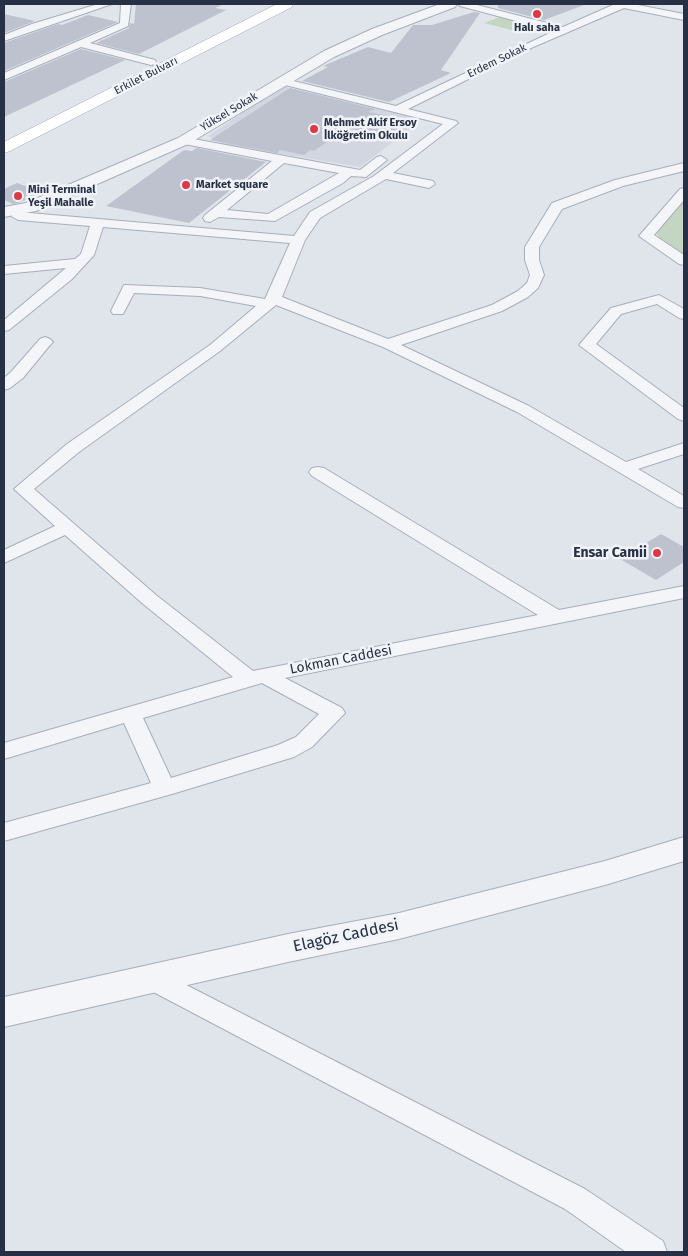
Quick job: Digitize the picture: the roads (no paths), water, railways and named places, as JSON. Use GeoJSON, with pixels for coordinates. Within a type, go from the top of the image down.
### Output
{"type":"FeatureCollection","features":[{"type":"Feature","properties":{"kind":"main road","name":"Erkilet Bulvarı"},"geometry":{"type":"LineString","coordinates":[[4,134],[266,4]]}},
{"type":"Feature","properties":{"kind":"main road","name":"Erkilet Bulvarı"},"geometry":{"type":"LineString","coordinates":[[4,148],[287,4]]}},
{"type":"Feature","properties":{"kind":"street"},"geometry":{"type":"LineString","coordinates":[[4,38],[35,26],[107,4]]}},
{"type":"Feature","properties":{"kind":"street"},"geometry":{"type":"LineString","coordinates":[[126,4],[125,24],[119,35],[119,41],[126,55]]}},
{"type":"Feature","properties":{"kind":"street","name":"Yüksel Sokak"},"geometry":{"type":"LineString","coordinates":[[8,216],[121,169],[182,141],[305,66],[353,43],[451,4]]}},
{"type":"Feature","properties":{"kind":"street"},"geometry":{"type":"LineString","coordinates":[[463,4],[564,30]]}},
{"type":"Feature","properties":{"kind":"street"},"geometry":{"type":"LineString","coordinates":[[622,4],[684,17]]}},
{"type":"Feature","properties":{"kind":"street","name":"Erdem Sokak"},"geometry":{"type":"LineString","coordinates":[[399,109],[622,4]]}},
{"type":"Feature","properties":{"kind":"street"},"geometry":{"type":"LineString","coordinates":[[4,77],[125,24]]}},
{"type":"Feature","properties":{"kind":"street"},"geometry":{"type":"LineString","coordinates":[[80,44],[151,62]]}},
{"type":"Feature","properties":{"kind":"street"},"geometry":{"type":"LineString","coordinates":[[4,832],[286,752],[304,742],[334,713],[256,677],[149,599],[23,489],[73,448],[215,348],[271,301],[298,240],[315,215],[383,175],[452,123],[281,81]]}},
{"type":"Feature","properties":{"kind":"street"},"geometry":{"type":"LineString","coordinates":[[408,141],[438,119]]}},
{"type":"Feature","properties":{"kind":"street"},"geometry":{"type":"LineString","coordinates":[[182,141],[362,174],[393,152]]}},
{"type":"Feature","properties":{"kind":"street"},"geometry":{"type":"LineString","coordinates":[[194,231],[282,159]]}},
{"type":"Feature","properties":{"kind":"street"},"geometry":{"type":"LineString","coordinates":[[388,344],[497,308],[523,294],[533,285],[537,275],[532,260],[532,247],[558,206],[619,183],[684,167]]}},
{"type":"Feature","properties":{"kind":"street"},"geometry":{"type":"LineString","coordinates":[[216,213],[270,218],[339,180],[349,171]]}},
{"type":"Feature","properties":{"kind":"street"},"geometry":{"type":"LineString","coordinates":[[383,175],[429,184]]}},
{"type":"Feature","properties":{"kind":"street"},"geometry":{"type":"LineString","coordinates":[[684,192],[646,236],[684,261]]}},
{"type":"Feature","properties":{"kind":"street"},"geometry":{"type":"LineString","coordinates":[[8,216],[298,240]]}},
{"type":"Feature","properties":{"kind":"street"},"geometry":{"type":"LineString","coordinates":[[4,327],[67,276],[79,263],[86,255],[98,223]]}},
{"type":"Feature","properties":{"kind":"street"},"geometry":{"type":"LineString","coordinates":[[4,270],[79,263]]}},
{"type":"Feature","properties":{"kind":"street"},"geometry":{"type":"LineString","coordinates":[[118,311],[129,288],[200,292],[271,301],[388,344],[523,409],[684,503]]}},
{"type":"Feature","properties":{"kind":"street"},"geometry":{"type":"LineString","coordinates":[[684,315],[659,298],[616,311],[587,346],[684,416]]}},
{"type":"Feature","properties":{"kind":"street"},"geometry":{"type":"LineString","coordinates":[[4,385],[17,375],[45,342]]}},
{"type":"Feature","properties":{"kind":"street"},"geometry":{"type":"LineString","coordinates":[[624,468],[684,448]]}},
{"type":"Feature","properties":{"kind":"street"},"geometry":{"type":"LineString","coordinates":[[318,472],[556,617]]}},
{"type":"Feature","properties":{"kind":"street"},"geometry":{"type":"LineString","coordinates":[[4,556],[68,527]]}},
{"type":"Feature","properties":{"kind":"street","name":"Lokman Caddesi"},"geometry":{"type":"LineString","coordinates":[[4,751],[256,677],[684,592]]}},
{"type":"Feature","properties":{"kind":"street"},"geometry":{"type":"LineString","coordinates":[[131,714],[164,788]]}},
{"type":"Feature","properties":{"kind":"street","name":"Elagöz Caddesi"},"geometry":{"type":"LineString","coordinates":[[4,1012],[399,926],[505,900],[684,849]]}},
{"type":"Feature","properties":{"kind":"street"},"geometry":{"type":"LineString","coordinates":[[153,979],[575,1199],[613,1227],[652,1252]]}},
{"type":"Feature","properties":{"kind":"place","name":"Halı saha"},"geometry":{"type":"Point","coordinates":[537,14]}},
{"type":"Feature","properties":{"kind":"place","name":"Mehmet Akif Ersoy İlköğretim Okulu"},"geometry":{"type":"Point","coordinates":[314,129]}},
{"type":"Feature","properties":{"kind":"place","name":"Market square"},"geometry":{"type":"Point","coordinates":[186,185]}},
{"type":"Feature","properties":{"kind":"place","name":"Mini Terminal Yeşil Mahalle"},"geometry":{"type":"Point","coordinates":[18,196]}},
{"type":"Feature","properties":{"kind":"place","name":"Ensar Camii"},"geometry":{"type":"Point","coordinates":[657,553]}}]}
